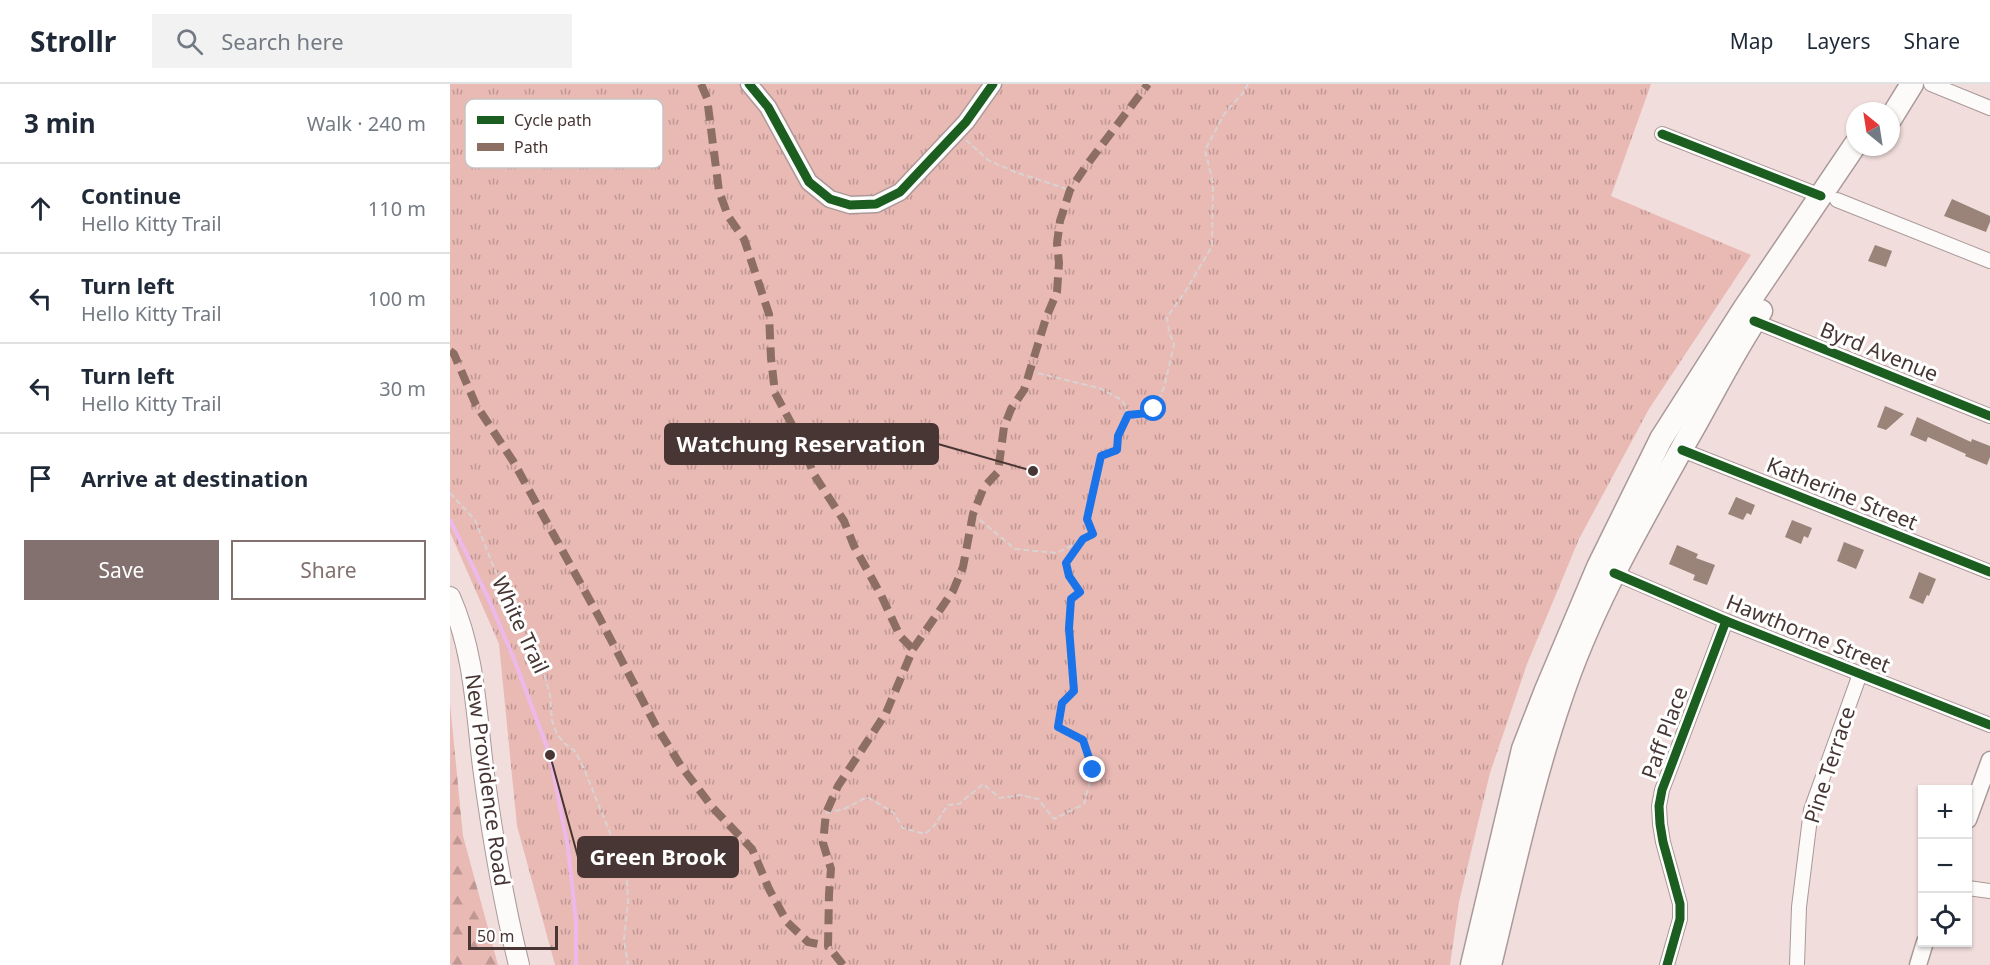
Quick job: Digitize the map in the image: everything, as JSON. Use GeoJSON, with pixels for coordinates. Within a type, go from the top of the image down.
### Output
{"type":"FeatureCollection","features":[{"type":"Feature","properties":{"kind":"highway"},"geometry":{"type":"LineString","coordinates":[[1883,102],[1894,84]]}},
{"type":"Feature","properties":{"kind":"highway"},"geometry":{"type":"LineString","coordinates":[[1900,103],[1912,84]]}},
{"type":"Feature","properties":{"kind":"highway"},"geometry":{"type":"LineString","coordinates":[[1490,965],[1541,756],[1585,635],[1653,499],[1754,321],[1829,198],[1850,156]]}},
{"type":"Feature","properties":{"kind":"highway"},"geometry":{"type":"LineString","coordinates":[[1472,965],[1523,749],[1599,567],[1661,439],[1744,309],[1829,198],[1864,156]]}},
{"type":"Feature","properties":{"kind":"main road","name":"New Providence Road"},"geometry":{"type":"LineString","coordinates":[[450,597],[461,624],[469,654],[476,693],[492,838],[519,965]]}},
{"type":"Feature","properties":{"kind":"street"},"geometry":{"type":"LineString","coordinates":[[749,84],[768,107],[809,182],[830,199],[850,206],[876,204],[900,192],[966,122],[993,84]]}},
{"type":"Feature","properties":{"kind":"street"},"geometry":{"type":"LineString","coordinates":[[1931,84],[1990,108]]}},
{"type":"Feature","properties":{"kind":"street"},"geometry":{"type":"LineString","coordinates":[[1662,134],[1990,261]]}},
{"type":"Feature","properties":{"kind":"street","name":"Byrd Avenue"},"geometry":{"type":"LineString","coordinates":[[1754,321],[1990,416]]}},
{"type":"Feature","properties":{"kind":"street","name":"Katherine Street"},"geometry":{"type":"LineString","coordinates":[[1682,450],[1990,572]]}},
{"type":"Feature","properties":{"kind":"street","name":"Hawthorne Street"},"geometry":{"type":"LineString","coordinates":[[1614,573],[1726,621],[1990,725]]}},
{"type":"Feature","properties":{"kind":"street","name":"Paff Place"},"geometry":{"type":"LineString","coordinates":[[1668,965],[1680,920],[1680,904],[1663,842],[1659,806],[1662,790],[1726,621]]}},
{"type":"Feature","properties":{"kind":"street","name":"Pine Terrace"},"geometry":{"type":"LineString","coordinates":[[1797,965],[1799,907],[1811,810],[1860,674]]}},
{"type":"Feature","properties":{"kind":"street"},"geometry":{"type":"LineString","coordinates":[[1972,809],[1990,760]]}},
{"type":"Feature","properties":{"kind":"street"},"geometry":{"type":"LineString","coordinates":[[1972,889],[1990,891]]}},
{"type":"Feature","properties":{"kind":"street"},"geometry":{"type":"LineString","coordinates":[[1918,965],[1923,947]]}},
{"type":"Feature","properties":{"kind":"path"},"geometry":{"type":"LineString","coordinates":[[1128,415],[1148,413],[1154,409],[1164,388],[1174,344],[1169,332],[1167,317],[1185,292],[1212,246],[1213,183],[1205,150],[1225,113],[1248,84]]}},
{"type":"Feature","properties":{"kind":"path"},"geometry":{"type":"LineString","coordinates":[[957,132],[988,160],[1015,172],[1070,190]]}},
{"type":"Feature","properties":{"kind":"path"},"geometry":{"type":"LineString","coordinates":[[973,514],[1015,549],[1057,553],[1093,534],[1087,519],[1101,456],[1117,450],[1118,436],[1128,415],[1122,400],[1099,388],[1029,371]]}},
{"type":"Feature","properties":{"kind":"path"},"geometry":{"type":"LineString","coordinates":[[826,813],[844,808],[867,797],[893,812],[903,828],[924,834],[934,826],[948,805],[959,804],[983,784],[1000,798],[1020,795],[1038,799],[1054,819],[1084,804],[1093,770],[1083,740],[1058,727],[1062,703],[1074,691],[1069,628],[1071,599],[1080,592],[1069,576],[1066,563],[1083,539]]}},
{"type":"Feature","properties":{"kind":"green space"},"geometry":{"type":"Polygon","coordinates":[[[450,84],[1651,84],[1611,196],[1751,255],[1649,409],[1579,539],[1527,664],[1490,773],[1459,902],[1450,965],[555,965],[517,826],[499,644],[450,532],[450,84]]]}},
{"type":"Feature","properties":{"kind":"green space"},"geometry":{"type":"Polygon","coordinates":[[[450,703],[463,836],[498,965],[451,965],[450,963],[450,703]]]}},
{"type":"Feature","properties":{"kind":"building"},"geometry":{"type":"Polygon","coordinates":[[[1952,199],[1990,216],[1986,232],[1944,216],[1952,199]]]}},
{"type":"Feature","properties":{"kind":"building"},"geometry":{"type":"Polygon","coordinates":[[[1875,245],[1892,251],[1886,267],[1868,261],[1875,245]]]}},
{"type":"Feature","properties":{"kind":"building"},"geometry":{"type":"Polygon","coordinates":[[[1885,406],[1904,414],[1886,430],[1877,427],[1885,406]]]}},
{"type":"Feature","properties":{"kind":"building"},"geometry":{"type":"Polygon","coordinates":[[[1917,417],[1971,442],[1972,439],[1990,446],[1987,465],[1928,437],[1926,442],[1910,435],[1917,417]]]}},
{"type":"Feature","properties":{"kind":"building"},"geometry":{"type":"Polygon","coordinates":[[[1736,497],[1755,505],[1751,515],[1747,513],[1743,520],[1728,514],[1736,497]]]}},
{"type":"Feature","properties":{"kind":"building"},"geometry":{"type":"Polygon","coordinates":[[[1792,520],[1812,528],[1808,538],[1804,536],[1801,544],[1785,537],[1792,520]]]}},
{"type":"Feature","properties":{"kind":"building"},"geometry":{"type":"Polygon","coordinates":[[[1844,542],[1864,550],[1856,569],[1837,561],[1844,542]]]}},
{"type":"Feature","properties":{"kind":"building"},"geometry":{"type":"Polygon","coordinates":[[[1677,545],[1698,554],[1696,558],[1715,565],[1707,585],[1693,580],[1695,575],[1669,564],[1677,545]]]}},
{"type":"Feature","properties":{"kind":"building"},"geometry":{"type":"Polygon","coordinates":[[[1919,572],[1936,579],[1923,604],[1909,598],[1919,572]]]}},
{"type":"Feature","properties":{"kind":"waterway"},"geometry":{"type":"LineString","coordinates":[[450,520],[489,600],[550,755],[568,848],[576,921],[576,965]]}},
{"type":"Feature","properties":{"kind":"marked path"},"geometry":{"type":"LineString","coordinates":[[701,84],[707,98],[719,191],[728,216],[744,239],[769,314],[775,393],[804,447],[813,473],[844,521],[854,546],[900,636],[913,649]]}},
{"type":"Feature","properties":{"kind":"marked path"},"geometry":{"type":"LineString","coordinates":[[843,965],[828,946],[831,869],[823,843],[826,813],[838,786],[886,713],[913,649],[953,591],[963,567],[973,514],[984,487],[998,472],[1004,427],[1011,409],[1024,390],[1046,318],[1057,292],[1059,263],[1057,243],[1060,221],[1070,190],[1148,84]]}},
{"type":"Feature","properties":{"kind":"marked path"},"geometry":{"type":"LineString","coordinates":[[450,351],[454,354],[476,405],[513,461],[656,726],[681,766],[713,808],[752,849],[769,889],[787,922],[808,942],[828,946]]}},
{"type":"Feature","properties":{"kind":"cycle path"},"geometry":{"type":"LineString","coordinates":[[749,84],[768,107],[809,182],[830,199],[850,205],[876,204],[900,192],[966,122],[993,84]]}},
{"type":"Feature","properties":{"kind":"cycle path"},"geometry":{"type":"LineString","coordinates":[[1662,134],[1821,196]]}},
{"type":"Feature","properties":{"kind":"cycle path"},"geometry":{"type":"LineString","coordinates":[[1754,321],[1990,416]]}},
{"type":"Feature","properties":{"kind":"cycle path"},"geometry":{"type":"LineString","coordinates":[[1682,450],[1990,572]]}},
{"type":"Feature","properties":{"kind":"cycle path"},"geometry":{"type":"LineString","coordinates":[[1614,573],[1726,621],[1990,725]]}},
{"type":"Feature","properties":{"kind":"cycle path"},"geometry":{"type":"LineString","coordinates":[[1667,965],[1680,919],[1680,904],[1663,842],[1659,806],[1662,790],[1726,621]]}},
{"type":"Feature","properties":{"kind":"place","name":"Watchung Reservation"},"geometry":{"type":"Point","coordinates":[1033,471]}},
{"type":"Feature","properties":{"kind":"place","name":"Green Brook"},"geometry":{"type":"Point","coordinates":[550,755]}},
{"type":"Feature","properties":{"kind":"route"},"geometry":{"type":"LineString","coordinates":[[1093,770],[1083,740],[1058,727],[1062,703],[1074,691],[1069,628],[1071,599],[1080,592],[1069,576],[1066,563],[1083,539],[1093,534],[1087,519],[1101,456],[1117,450],[1118,436],[1128,415],[1148,413],[1154,409]]}}]}
